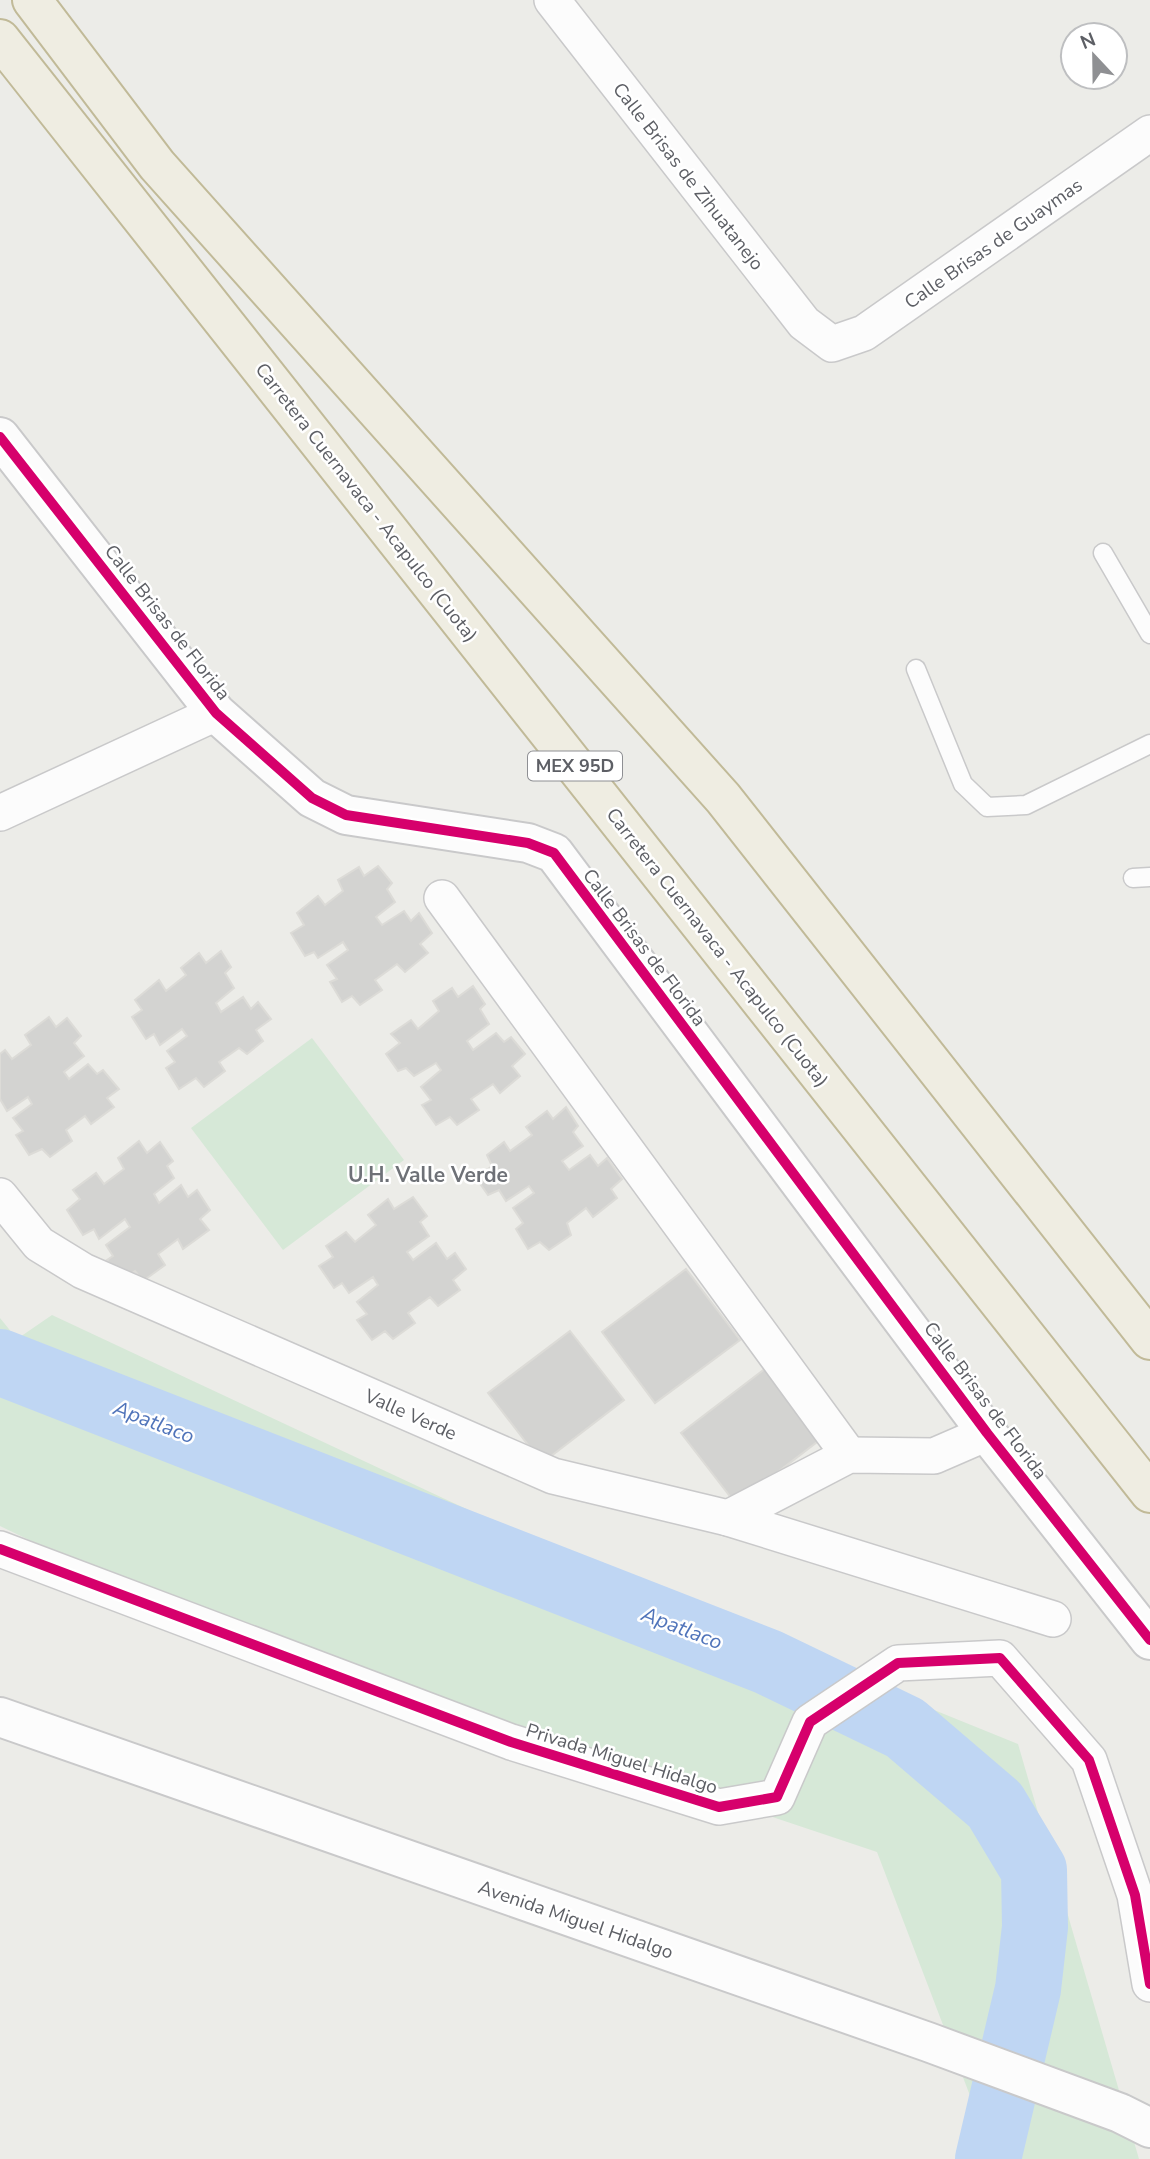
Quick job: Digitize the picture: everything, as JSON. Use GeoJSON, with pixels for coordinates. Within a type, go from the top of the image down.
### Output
{"type":"FeatureCollection","features":[{"type":"Feature","properties":{"kind":"highway"},"geometry":{"type":"LineString","coordinates":[[32,0],[157,165],[723,799],[1150,1340]]}},
{"type":"Feature","properties":{"kind":"highway"},"geometry":{"type":"LineString","coordinates":[[50,0],[157,165]]}},
{"type":"Feature","properties":{"kind":"highway","name":"Carretera Cuernavaca - Acapulco (Cuota)"},"geometry":{"type":"LineString","coordinates":[[0,39],[1150,1493]]}},
{"type":"Feature","properties":{"kind":"street","name":"Calle Brisas de Zihuatanejo"},"geometry":{"type":"LineString","coordinates":[[552,0],[804,323],[832,344]]}},
{"type":"Feature","properties":{"kind":"street","name":"Calle Brisas de Guaymas"},"geometry":{"type":"LineString","coordinates":[[832,344],[864,333],[1150,134]]}},
{"type":"Feature","properties":{"kind":"street","name":"Calle Brisas de Florida"},"geometry":{"type":"LineString","coordinates":[[0,437],[216,713],[312,798],[346,815],[528,842],[554,853],[987,1433],[1150,1640]]}},
{"type":"Feature","properties":{"kind":"street","name":"Calle Brisas de Florida"},"geometry":{"type":"LineString","coordinates":[[0,813],[216,713]]}},
{"type":"Feature","properties":{"kind":"street"},"geometry":{"type":"LineString","coordinates":[[442,898],[849,1455]]}},
{"type":"Feature","properties":{"kind":"street","name":"Valle Verde"},"geometry":{"type":"LineString","coordinates":[[0,1196],[39,1244],[83,1271],[554,1476],[728,1518],[1053,1619]]}},
{"type":"Feature","properties":{"kind":"street"},"geometry":{"type":"LineString","coordinates":[[728,1518],[849,1455],[934,1456],[987,1433]]}},
{"type":"Feature","properties":{"kind":"street","name":"Privada Miguel Hidalgo"},"geometry":{"type":"LineString","coordinates":[[0,1549],[511,1742],[719,1807],[777,1797],[810,1722],[898,1662],[1000,1658],[1089,1760],[1135,1895],[1150,1984]]}},
{"type":"Feature","properties":{"kind":"street","name":"Avenida Miguel Hidalgo"},"geometry":{"type":"LineString","coordinates":[[0,1717],[928,2042],[1135,2120]]}},
{"type":"Feature","properties":{"kind":"lane"},"geometry":{"type":"LineString","coordinates":[[1103,553],[1150,634]]}},
{"type":"Feature","properties":{"kind":"lane"},"geometry":{"type":"LineString","coordinates":[[916,669],[963,784],[987,807],[1026,805],[1150,744]]}},
{"type":"Feature","properties":{"kind":"green space"},"geometry":{"type":"Polygon","coordinates":[[[312,1038],[404,1160],[283,1250],[191,1128],[312,1038]]]}},
{"type":"Feature","properties":{"kind":"green space"},"geometry":{"type":"Polygon","coordinates":[[[52,1315],[650,1595],[1018,1744],[1139,2159],[985,2159],[990,2148],[877,1852],[223,1633],[0,1526],[0,1318],[17,1339],[52,1315]]]}},
{"type":"Feature","properties":{"kind":"building"},"geometry":{"type":"Polygon","coordinates":[[[378,866],[392,883],[387,889],[395,902],[376,917],[382,925],[404,911],[411,921],[419,913],[432,933],[420,944],[428,953],[405,972],[397,964],[375,980],[382,990],[360,1005],[352,996],[342,1002],[330,982],[337,979],[327,965],[348,950],[343,942],[318,958],[314,952],[305,956],[291,933],[304,925],[297,913],[318,896],[325,905],[343,891],[338,880],[359,867],[364,876],[378,866]]]}},
{"type":"Feature","properties":{"kind":"building"},"geometry":{"type":"Polygon","coordinates":[[[221,951],[231,967],[225,973],[234,988],[216,1003],[221,1012],[243,997],[251,1009],[258,1002],[271,1019],[256,1030],[263,1041],[247,1054],[239,1048],[219,1062],[225,1071],[204,1087],[196,1078],[179,1089],[166,1068],[175,1062],[167,1051],[187,1036],[182,1029],[160,1045],[154,1034],[146,1039],[132,1017],[142,1010],[135,1000],[159,980],[166,991],[186,975],[181,968],[199,953],[206,963],[221,951]]]}},
{"type":"Feature","properties":{"kind":"building"},"geometry":{"type":"Polygon","coordinates":[[[473,986],[485,1004],[480,1009],[489,1024],[467,1041],[473,1050],[496,1033],[504,1042],[511,1037],[525,1054],[512,1066],[520,1076],[500,1093],[493,1084],[471,1099],[479,1110],[457,1125],[450,1117],[436,1125],[422,1105],[431,1100],[421,1087],[441,1070],[436,1063],[414,1076],[406,1068],[398,1071],[386,1054],[400,1043],[391,1034],[411,1020],[418,1029],[439,1011],[433,1001],[452,988],[458,997],[473,986]]]}},
{"type":"Feature","properties":{"kind":"building"},"geometry":{"type":"Polygon","coordinates":[[[49,1017],[56,1027],[67,1018],[81,1036],[74,1043],[84,1056],[64,1072],[69,1079],[88,1064],[97,1074],[103,1070],[119,1089],[107,1098],[114,1107],[91,1124],[85,1116],[66,1130],[72,1141],[50,1157],[42,1149],[29,1155],[16,1135],[23,1131],[13,1118],[32,1104],[28,1097],[7,1111],[0,1099],[0,1054],[5,1050],[12,1059],[31,1045],[25,1035],[49,1017]]]}},
{"type":"Feature","properties":{"kind":"building"},"geometry":{"type":"Polygon","coordinates":[[[566,1107],[578,1126],[573,1132],[583,1146],[562,1161],[569,1170],[590,1155],[598,1166],[607,1158],[622,1179],[611,1189],[617,1198],[593,1217],[586,1208],[567,1223],[571,1235],[549,1250],[540,1242],[528,1249],[516,1229],[523,1223],[513,1208],[534,1193],[529,1186],[506,1201],[499,1190],[488,1195],[476,1178],[492,1166],[487,1155],[504,1142],[510,1151],[532,1135],[526,1127],[547,1111],[553,1119],[566,1107]]]}},
{"type":"Feature","properties":{"kind":"building"},"geometry":{"type":"Polygon","coordinates":[[[139,1141],[147,1153],[160,1142],[173,1161],[167,1166],[174,1178],[154,1194],[159,1203],[181,1185],[188,1197],[197,1190],[210,1210],[200,1219],[209,1230],[183,1249],[178,1239],[158,1254],[165,1265],[143,1281],[135,1271],[122,1280],[107,1260],[113,1256],[106,1245],[130,1227],[125,1219],[99,1239],[94,1229],[83,1235],[67,1210],[80,1199],[73,1190],[96,1173],[104,1184],[124,1169],[118,1158],[139,1141]]]}},
{"type":"Feature","properties":{"kind":"building"},"geometry":{"type":"Polygon","coordinates":[[[413,1197],[427,1216],[420,1222],[429,1236],[407,1252],[413,1260],[436,1243],[447,1259],[455,1253],[466,1269],[453,1280],[460,1290],[438,1306],[430,1297],[408,1313],[415,1323],[393,1339],[385,1331],[372,1340],[357,1320],[367,1314],[357,1302],[378,1285],[373,1277],[349,1293],[342,1283],[334,1288],[319,1266],[333,1257],[326,1246],[346,1232],[355,1242],[376,1225],[368,1215],[388,1199],[394,1209],[413,1197]]]}},
{"type":"Feature","properties":{"kind":"building"},"geometry":{"type":"Polygon","coordinates":[[[686,1269],[740,1340],[655,1403],[602,1332],[686,1269]]]}},
{"type":"Feature","properties":{"kind":"building"},"geometry":{"type":"Polygon","coordinates":[[[570,1331],[624,1400],[542,1463],[488,1393],[570,1331]]]}},
{"type":"Feature","properties":{"kind":"building"},"geometry":{"type":"Polygon","coordinates":[[[766,1368],[821,1439],[736,1504],[681,1433],[766,1368]]]}},
{"type":"Feature","properties":{"kind":"waterway","name":"Apatlaco"},"geometry":{"type":"LineString","coordinates":[[0,1362],[768,1662],[905,1728],[995,1805],[1034,1870],[1035,1927],[1028,1989],[988,2159]]}},
{"type":"Feature","properties":{"kind":"cycle path"},"geometry":{"type":"LineString","coordinates":[[0,437],[216,713],[312,798],[346,815],[528,843],[554,853],[987,1433],[1150,1640]]}},
{"type":"Feature","properties":{"kind":"cycle path"},"geometry":{"type":"LineString","coordinates":[[0,1549],[511,1742],[719,1807],[777,1797],[810,1722],[898,1663],[1000,1658],[1089,1760],[1135,1895],[1150,1984]]}},
{"type":"Feature","properties":{"kind":"district","name":"U.H. Valle Verde"},"geometry":{"type":"Point","coordinates":[428,1175]}}]}
